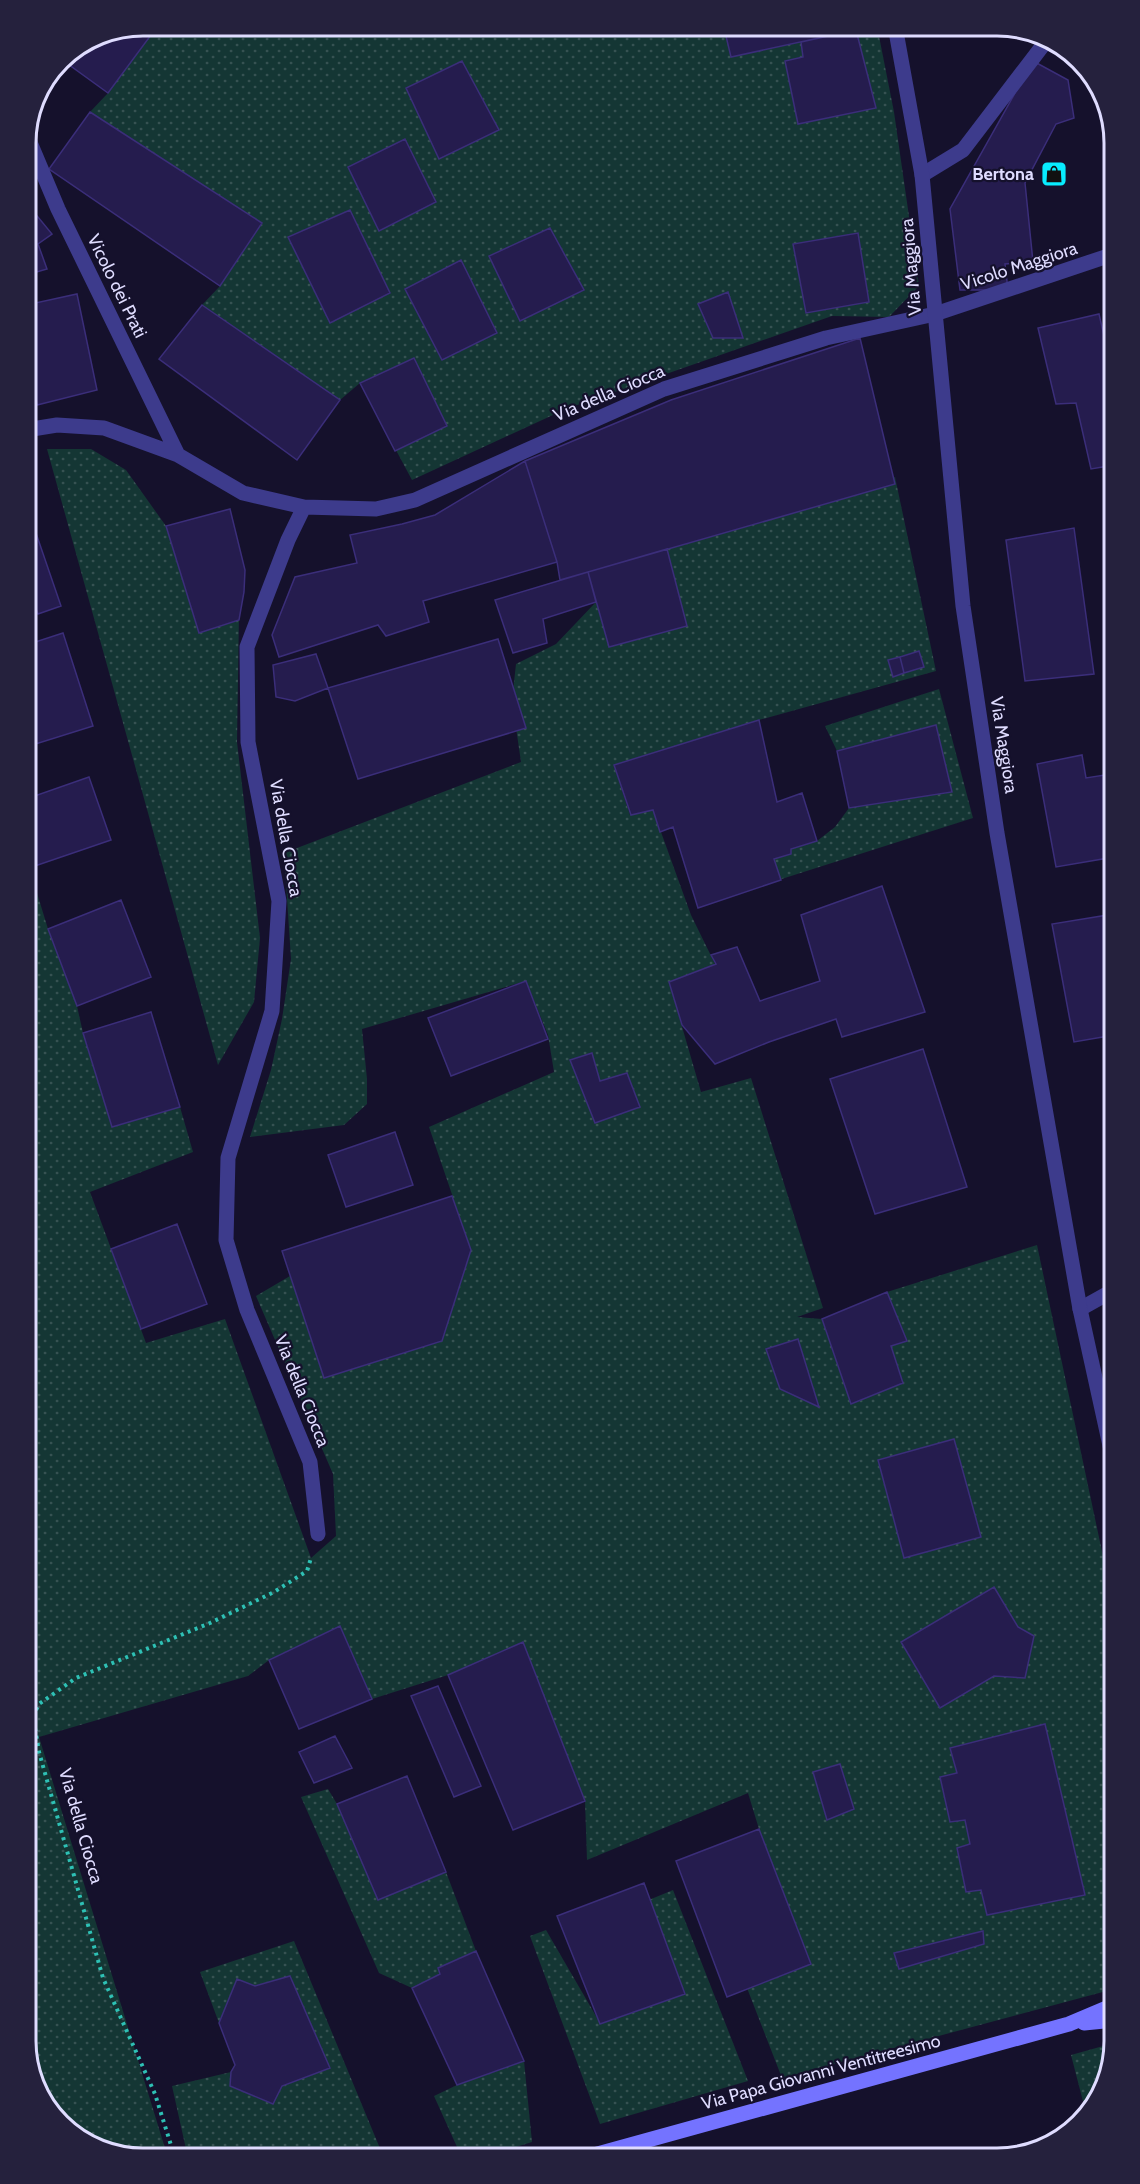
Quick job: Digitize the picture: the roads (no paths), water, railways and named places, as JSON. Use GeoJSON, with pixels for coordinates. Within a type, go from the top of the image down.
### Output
{"type":"FeatureCollection","features":[{"type":"Feature","properties":{"kind":"main road","name":"Via Papa Giovanni Ventitreesimo"},"geometry":{"type":"LineString","coordinates":[[619,2148],[1069,2024],[1104,2009]]}},
{"type":"Feature","properties":{"kind":"main road","name":"Via Papa Giovanni Ventitreesimo"},"geometry":{"type":"LineString","coordinates":[[1069,2024],[1104,2021]]}},
{"type":"Feature","properties":{"kind":"street","name":"Via Maggiora"},"geometry":{"type":"LineString","coordinates":[[897,36],[922,175],[965,618],[997,833],[1080,1309],[1104,1418]]}},
{"type":"Feature","properties":{"kind":"street"},"geometry":{"type":"LineString","coordinates":[[922,175],[963,150],[1042,46]]}},
{"type":"Feature","properties":{"kind":"street","name":"Vicolo dei Prati"},"geometry":{"type":"LineString","coordinates":[[36,157],[58,209],[178,455]]}},
{"type":"Feature","properties":{"kind":"street","name":"Vicolo Maggiora"},"geometry":{"type":"LineString","coordinates":[[935,314],[1104,257]]}},
{"type":"Feature","properties":{"kind":"street","name":"Via della Ciocca"},"geometry":{"type":"LineString","coordinates":[[36,428],[57,425],[104,428],[178,455],[243,493],[304,507],[376,509],[416,500],[664,389],[826,338],[935,314]]}},
{"type":"Feature","properties":{"kind":"street","name":"Via della Ciocca"},"geometry":{"type":"LineString","coordinates":[[304,507],[288,540],[247,647],[248,742],[279,901],[272,1011],[228,1158],[226,1240],[247,1310],[310,1462],[318,1534]]}},
{"type":"Feature","properties":{"kind":"street"},"geometry":{"type":"LineString","coordinates":[[1080,1309],[1104,1296]]}},
{"type":"Feature","properties":{"kind":"place","name":"Bertona"},"geometry":{"type":"Point","coordinates":[1054,174]}}]}
